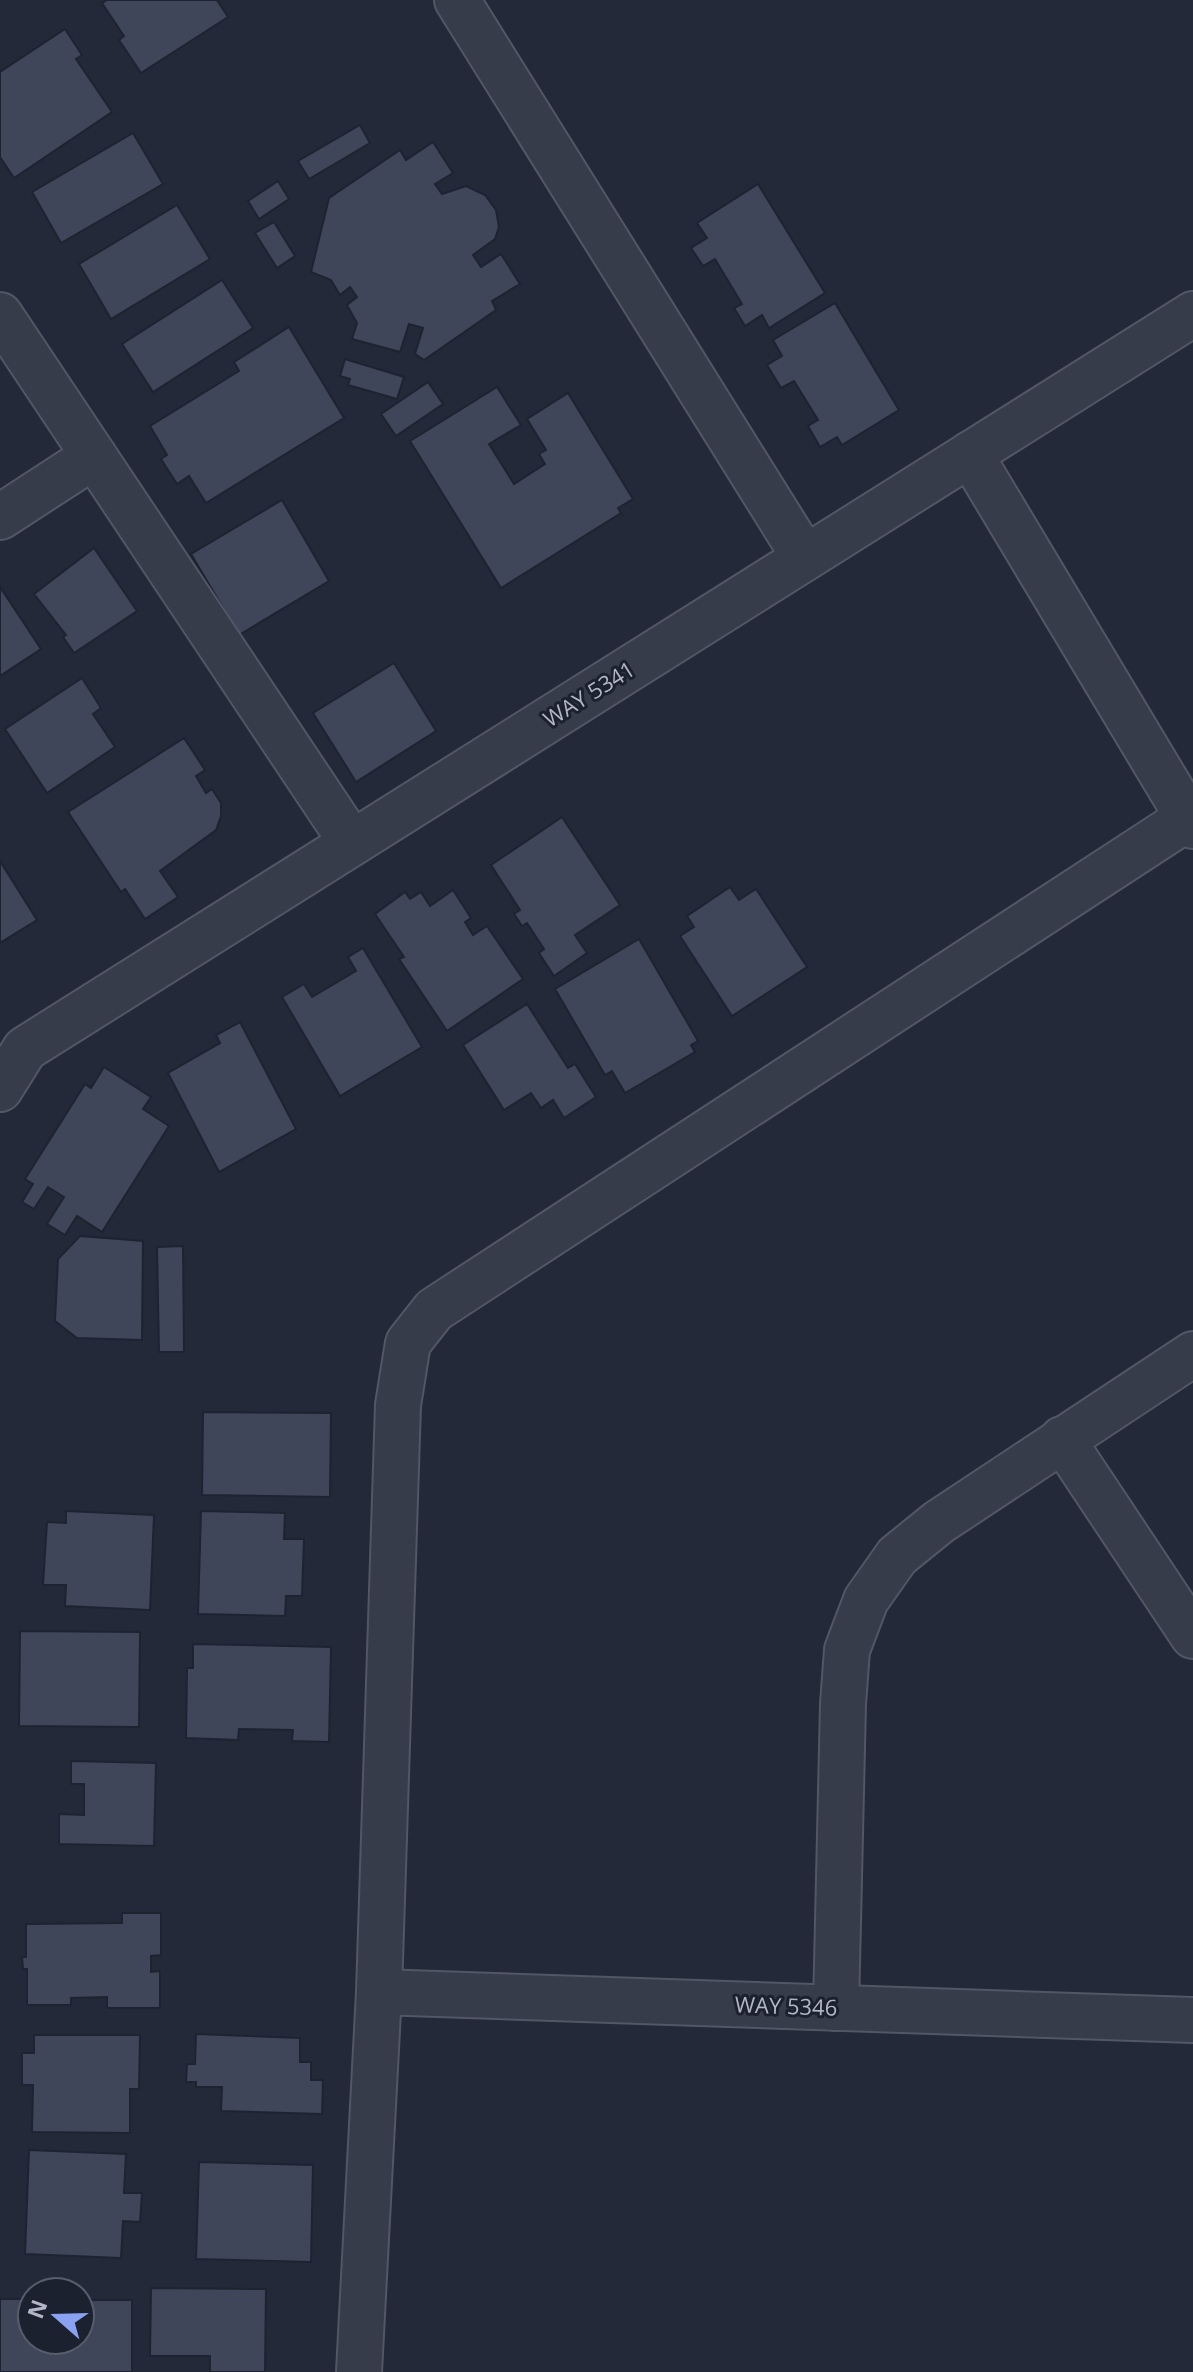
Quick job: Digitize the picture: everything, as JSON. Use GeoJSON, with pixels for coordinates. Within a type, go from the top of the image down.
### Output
{"type":"FeatureCollection","features":[{"type":"Feature","properties":{"kind":"street"},"geometry":{"type":"LineString","coordinates":[[457,0],[805,558]]}},
{"type":"Feature","properties":{"kind":"street","name":"WAY 5341"},"geometry":{"type":"LineString","coordinates":[[0,1089],[25,1049],[1193,314]]}},
{"type":"Feature","properties":{"kind":"street"},"geometry":{"type":"LineString","coordinates":[[0,315],[352,843]]}},
{"type":"Feature","properties":{"kind":"street"},"geometry":{"type":"LineString","coordinates":[[359,2372],[379,1992],[398,1405],[408,1343],[434,1310],[1190,822],[970,454]]}},
{"type":"Feature","properties":{"kind":"street"},"geometry":{"type":"LineString","coordinates":[[0,517],[94,456]]}},
{"type":"Feature","properties":{"kind":"street"},"geometry":{"type":"LineString","coordinates":[[836,2008],[843,1704],[847,1650],[866,1600],[897,1556],[939,1522],[1193,1354]]}},
{"type":"Feature","properties":{"kind":"street"},"geometry":{"type":"LineString","coordinates":[[1062,1439],[1193,1636]]}},
{"type":"Feature","properties":{"kind":"street","name":"WAY 5346"},"geometry":{"type":"LineString","coordinates":[[379,1992],[1193,2020]]}},
{"type":"Feature","properties":{"kind":"building"},"geometry":{"type":"Polygon","coordinates":[[[107,0],[217,0],[228,17],[141,73],[119,40],[124,36],[102,3],[107,0]]]}},
{"type":"Feature","properties":{"kind":"building"},"geometry":{"type":"Polygon","coordinates":[[[65,29],[82,55],[76,59],[112,112],[14,178],[0,157],[0,72],[65,29]]]}},
{"type":"Feature","properties":{"kind":"building"},"geometry":{"type":"Polygon","coordinates":[[[360,125],[370,143],[309,179],[298,161],[360,125]]]}},
{"type":"Feature","properties":{"kind":"building"},"geometry":{"type":"Polygon","coordinates":[[[133,133],[163,184],[61,243],[32,192],[133,133]]]}},
{"type":"Feature","properties":{"kind":"building"},"geometry":{"type":"Polygon","coordinates":[[[433,142],[453,173],[435,184],[442,194],[466,186],[485,195],[496,210],[499,227],[495,239],[473,255],[481,267],[501,254],[520,284],[492,301],[496,310],[424,360],[415,354],[423,328],[409,324],[400,352],[352,339],[357,323],[347,305],[357,297],[350,287],[340,295],[331,280],[311,272],[329,198],[400,150],[406,160],[433,142]]]}},
{"type":"Feature","properties":{"kind":"building"},"geometry":{"type":"Polygon","coordinates":[[[278,181],[289,199],[259,219],[248,201],[278,181]]]}},
{"type":"Feature","properties":{"kind":"building"},"geometry":{"type":"Polygon","coordinates":[[[758,184],[825,293],[769,328],[762,315],[745,326],[734,308],[742,304],[715,259],[703,266],[691,248],[707,238],[697,223],[758,184]]]}},
{"type":"Feature","properties":{"kind":"building"},"geometry":{"type":"Polygon","coordinates":[[[177,205],[210,259],[111,319],[79,264],[177,205]]]}},
{"type":"Feature","properties":{"kind":"building"},"geometry":{"type":"Polygon","coordinates":[[[274,222],[295,256],[277,268],[255,233],[274,222]]]}},
{"type":"Feature","properties":{"kind":"building"},"geometry":{"type":"Polygon","coordinates":[[[222,280],[253,328],[153,392],[122,344],[222,280]]]}},
{"type":"Feature","properties":{"kind":"building"},"geometry":{"type":"Polygon","coordinates":[[[835,303],[899,410],[842,445],[837,437],[820,447],[808,426],[818,420],[794,381],[781,388],[767,365],[782,356],[773,340],[835,303]]]}},
{"type":"Feature","properties":{"kind":"building"},"geometry":{"type":"Polygon","coordinates":[[[289,327],[344,418],[206,503],[189,476],[177,484],[161,459],[167,455],[150,426],[239,371],[234,362],[289,327]]]}},
{"type":"Feature","properties":{"kind":"building"},"geometry":{"type":"Polygon","coordinates":[[[345,359],[404,377],[397,399],[348,385],[350,379],[340,376],[345,359]]]}},
{"type":"Feature","properties":{"kind":"building"},"geometry":{"type":"Polygon","coordinates":[[[428,382],[443,404],[396,436],[381,414],[428,382]]]}},
{"type":"Feature","properties":{"kind":"building"},"geometry":{"type":"Polygon","coordinates":[[[497,387],[521,425],[489,444],[514,484],[545,464],[539,454],[546,450],[527,419],[568,393],[633,499],[618,508],[621,513],[501,588],[410,441],[497,387]]]}},
{"type":"Feature","properties":{"kind":"building"},"geometry":{"type":"Polygon","coordinates":[[[282,500],[329,581],[239,635],[191,554],[282,500]]]}},
{"type":"Feature","properties":{"kind":"building"},"geometry":{"type":"Polygon","coordinates":[[[94,548],[137,611],[74,653],[63,637],[66,635],[34,594],[94,548]]]}},
{"type":"Feature","properties":{"kind":"building"},"geometry":{"type":"Polygon","coordinates":[[[0,587],[41,649],[0,676],[0,587]]]}},
{"type":"Feature","properties":{"kind":"building"},"geometry":{"type":"Polygon","coordinates":[[[394,663],[436,731],[356,782],[313,713],[394,663]]]}},
{"type":"Feature","properties":{"kind":"building"},"geometry":{"type":"Polygon","coordinates":[[[82,678],[101,708],[93,714],[115,747],[47,793],[5,729],[82,678]]]}},
{"type":"Feature","properties":{"kind":"building"},"geometry":{"type":"Polygon","coordinates":[[[184,738],[205,770],[196,776],[206,793],[212,789],[221,803],[221,816],[216,830],[160,871],[178,897],[145,919],[125,889],[121,892],[68,812],[184,738]]]}},
{"type":"Feature","properties":{"kind":"building"},"geometry":{"type":"Polygon","coordinates":[[[562,817],[620,905],[575,935],[587,953],[554,976],[539,953],[544,949],[527,923],[522,926],[514,914],[520,910],[491,865],[562,817]]]}},
{"type":"Feature","properties":{"kind":"building"},"geometry":{"type":"Polygon","coordinates":[[[0,861],[37,920],[0,943],[0,861]]]}},
{"type":"Feature","properties":{"kind":"building"},"geometry":{"type":"Polygon","coordinates":[[[730,887],[739,900],[756,889],[807,967],[732,1016],[680,936],[694,927],[687,916],[730,887]]]}},
{"type":"Feature","properties":{"kind":"building"},"geometry":{"type":"Polygon","coordinates":[[[453,890],[471,918],[465,922],[473,935],[487,926],[523,979],[447,1031],[399,959],[404,957],[375,914],[405,892],[410,899],[421,892],[430,906],[453,890]]]}},
{"type":"Feature","properties":{"kind":"building"},"geometry":{"type":"Polygon","coordinates":[[[639,939],[698,1041],[691,1045],[695,1052],[625,1093],[612,1071],[605,1075],[555,989],[639,939]]]}},
{"type":"Feature","properties":{"kind":"building"},"geometry":{"type":"Polygon","coordinates":[[[363,948],[422,1047],[340,1096],[282,997],[304,984],[312,997],[356,971],[348,957],[363,948]]]}},
{"type":"Feature","properties":{"kind":"building"},"geometry":{"type":"Polygon","coordinates":[[[527,1004],[568,1068],[575,1064],[596,1097],[564,1118],[553,1100],[541,1108],[531,1093],[504,1110],[463,1045],[527,1004]]]}},
{"type":"Feature","properties":{"kind":"building"},"geometry":{"type":"Polygon","coordinates":[[[240,1022],[296,1129],[219,1172],[168,1073],[220,1043],[216,1035],[240,1022]]]}},
{"type":"Feature","properties":{"kind":"building"},"geometry":{"type":"Polygon","coordinates":[[[104,1067],[151,1097],[143,1109],[169,1126],[102,1232],[77,1216],[65,1235],[47,1224],[64,1197],[48,1187],[34,1209],[22,1202],[33,1184],[25,1179],[85,1084],[91,1088],[104,1067]]]}},
{"type":"Feature","properties":{"kind":"building"},"geometry":{"type":"Polygon","coordinates":[[[80,1236],[143,1241],[142,1340],[77,1338],[55,1321],[58,1259],[80,1236]]]}},
{"type":"Feature","properties":{"kind":"building"},"geometry":{"type":"Polygon","coordinates":[[[183,1246],[184,1352],[159,1352],[157,1247],[183,1246]]]}},
{"type":"Feature","properties":{"kind":"building"},"geometry":{"type":"Polygon","coordinates":[[[203,1412],[331,1413],[330,1497],[202,1495],[203,1412]]]}},
{"type":"Feature","properties":{"kind":"building"},"geometry":{"type":"Polygon","coordinates":[[[66,1511],[154,1515],[150,1610],[65,1606],[66,1585],[43,1585],[47,1522],[66,1523],[66,1511]]]}},
{"type":"Feature","properties":{"kind":"building"},"geometry":{"type":"Polygon","coordinates":[[[201,1511],[285,1513],[284,1539],[304,1539],[302,1596],[286,1596],[285,1616],[198,1614],[201,1511]]]}},
{"type":"Feature","properties":{"kind":"building"},"geometry":{"type":"Polygon","coordinates":[[[20,1631],[140,1632],[139,1727],[19,1726],[20,1631]]]}},
{"type":"Feature","properties":{"kind":"building"},"geometry":{"type":"Polygon","coordinates":[[[193,1644],[331,1647],[329,1742],[292,1741],[293,1730],[239,1729],[238,1740],[186,1738],[187,1668],[193,1668],[193,1644]]]}},
{"type":"Feature","properties":{"kind":"building"},"geometry":{"type":"Polygon","coordinates":[[[71,1761],[156,1763],[154,1846],[59,1844],[59,1814],[84,1815],[84,1784],[71,1784],[71,1761]]]}},
{"type":"Feature","properties":{"kind":"building"},"geometry":{"type":"Polygon","coordinates":[[[122,1913],[161,1913],[161,1955],[151,1956],[151,1972],[160,1971],[160,2008],[107,2008],[107,1997],[71,1998],[71,2005],[27,2005],[27,1969],[23,1969],[22,1957],[26,1957],[26,1924],[122,1923],[122,1913]]]}},
{"type":"Feature","properties":{"kind":"building"},"geometry":{"type":"Polygon","coordinates":[[[196,2034],[300,2038],[300,2062],[311,2062],[311,2080],[323,2080],[322,2114],[221,2111],[222,2087],[196,2087],[196,2082],[186,2082],[187,2064],[195,2064],[196,2034]]]}},
{"type":"Feature","properties":{"kind":"building"},"geometry":{"type":"Polygon","coordinates":[[[34,2035],[140,2035],[139,2089],[130,2089],[130,2133],[32,2132],[33,2085],[22,2085],[22,2053],[34,2053],[34,2035]]]}},
{"type":"Feature","properties":{"kind":"building"},"geometry":{"type":"Polygon","coordinates":[[[29,2150],[126,2154],[124,2193],[142,2193],[140,2222],[123,2221],[121,2258],[25,2254],[29,2150]]]}},
{"type":"Feature","properties":{"kind":"building"},"geometry":{"type":"Polygon","coordinates":[[[199,2162],[313,2165],[311,2262],[196,2259],[199,2162]]]}},
{"type":"Feature","properties":{"kind":"building"},"geometry":{"type":"Polygon","coordinates":[[[151,2288],[266,2289],[265,2372],[210,2372],[210,2356],[150,2356],[151,2288]]]}},
{"type":"Feature","properties":{"kind":"building"},"geometry":{"type":"Polygon","coordinates":[[[0,2299],[16,2299],[16,2356],[96,2356],[96,2300],[132,2300],[132,2372],[0,2372],[0,2299]]]}}]}
